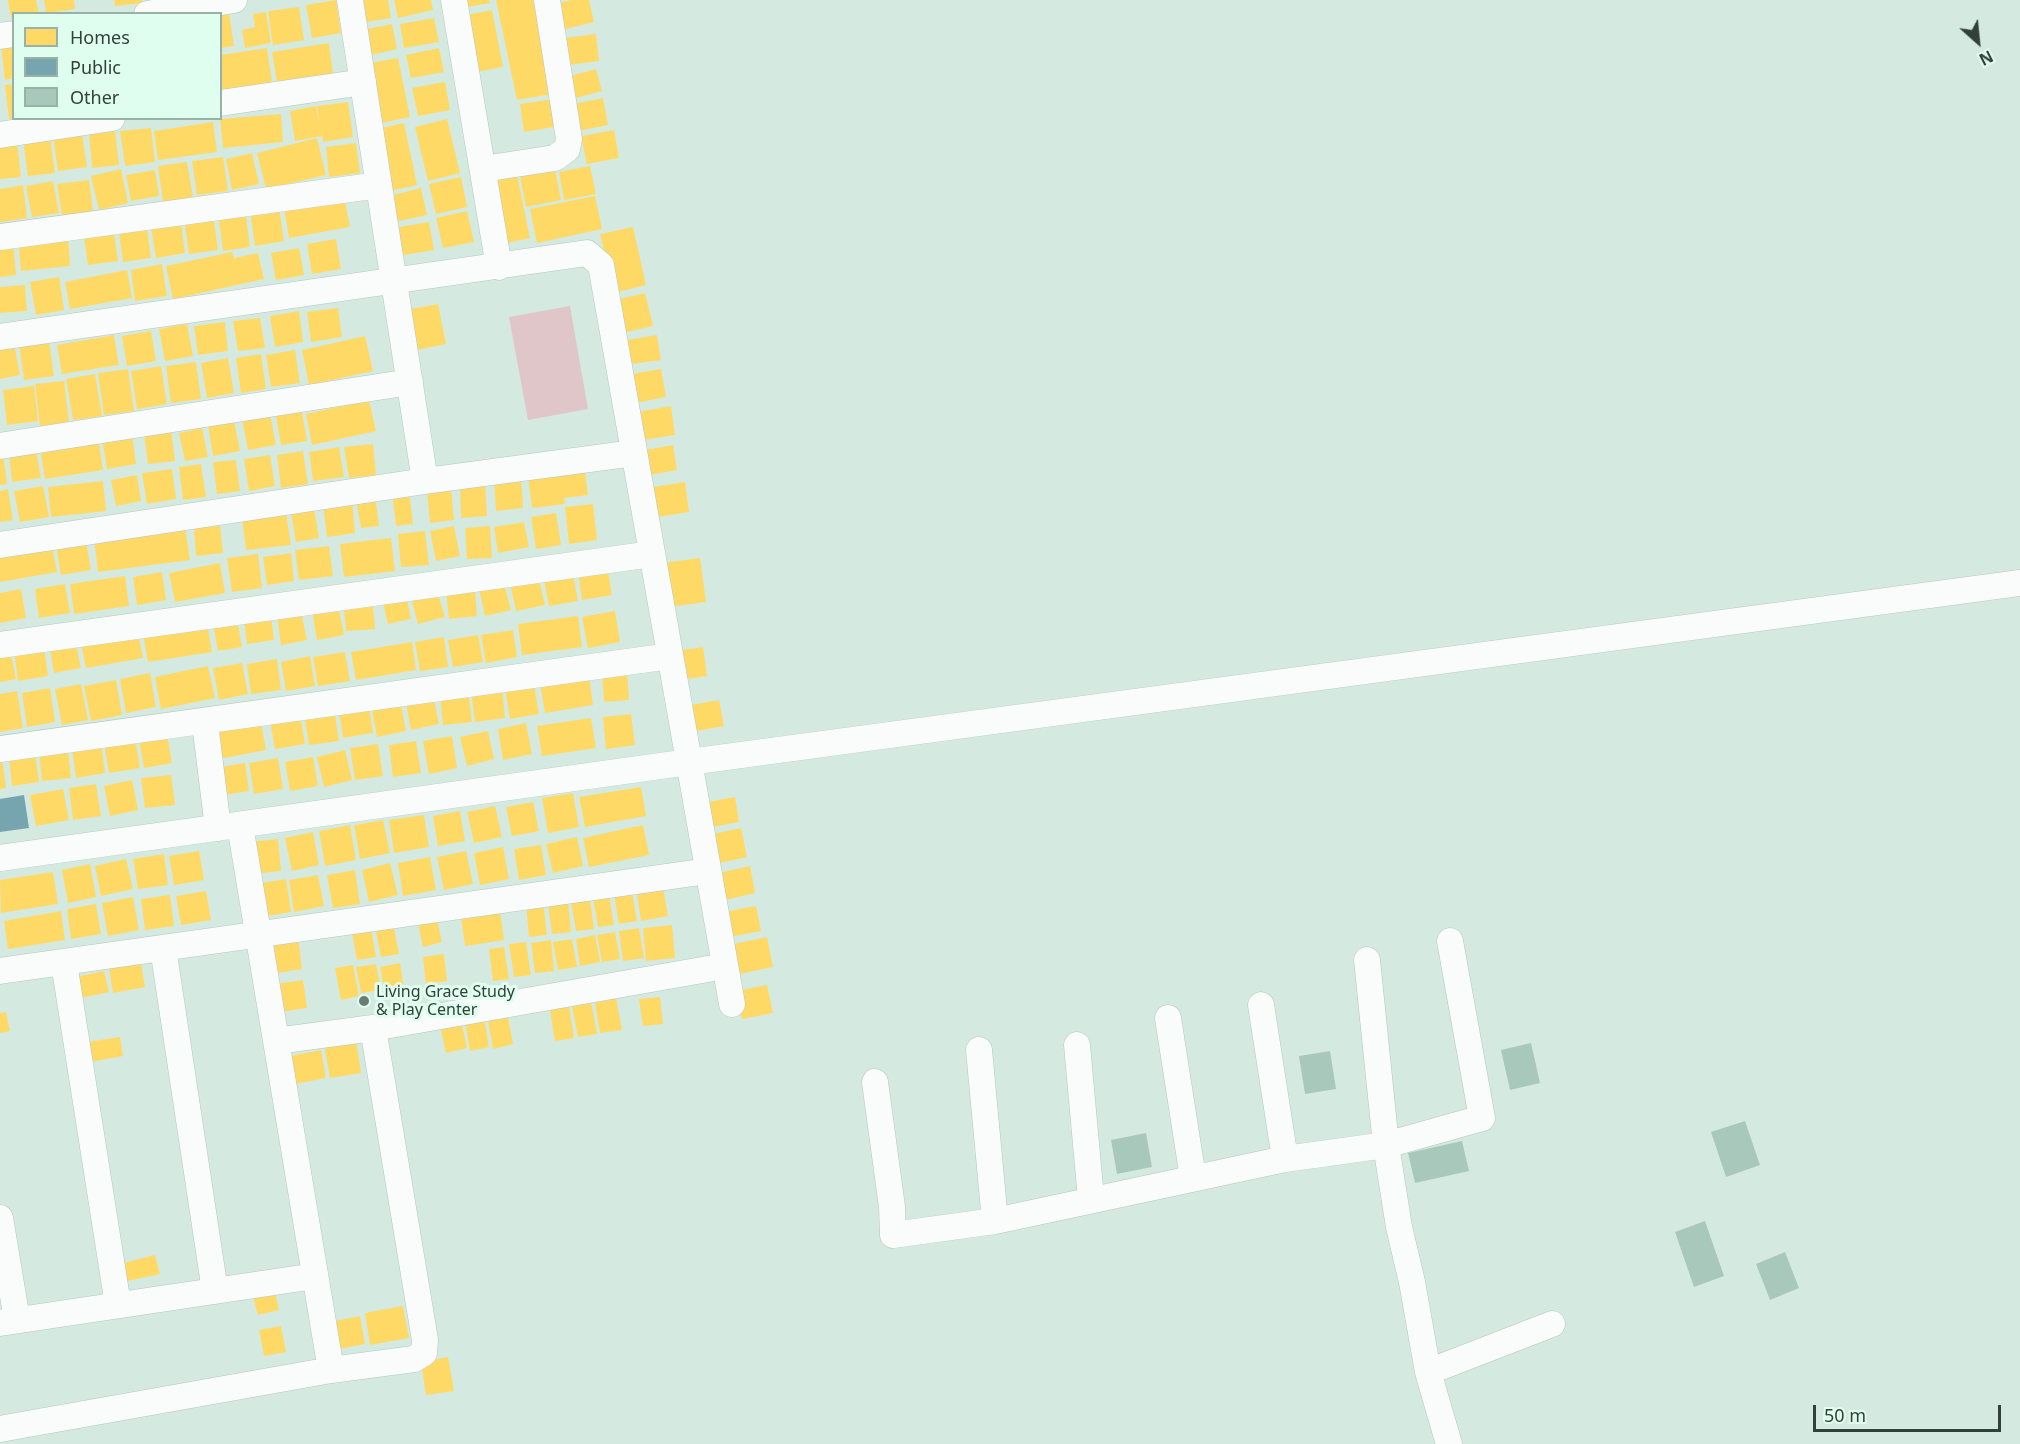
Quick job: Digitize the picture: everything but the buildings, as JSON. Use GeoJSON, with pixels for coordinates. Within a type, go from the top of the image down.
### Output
{"type":"FeatureCollection","features":[{"type":"Feature","properties":{"kind":"street"},"geometry":{"type":"LineString","coordinates":[[159,12],[234,0]]}},
{"type":"Feature","properties":{"kind":"street"},"geometry":{"type":"LineString","coordinates":[[350,0],[425,481]]}},
{"type":"Feature","properties":{"kind":"street"},"geometry":{"type":"LineString","coordinates":[[454,0],[499,267]]}},
{"type":"Feature","properties":{"kind":"street"},"geometry":{"type":"LineString","coordinates":[[483,169],[555,158],[567,149],[569,139],[547,0]]}},
{"type":"Feature","properties":{"kind":"street"},"geometry":{"type":"LineString","coordinates":[[222,103],[363,82]]}},
{"type":"Feature","properties":{"kind":"street"},"geometry":{"type":"LineString","coordinates":[[0,135],[99,120]]}},
{"type":"Feature","properties":{"kind":"street"},"geometry":{"type":"LineString","coordinates":[[0,237],[379,185]]}},
{"type":"Feature","properties":{"kind":"street"},"geometry":{"type":"LineString","coordinates":[[0,337],[394,283],[587,253],[601,265],[732,1004]]}},
{"type":"Feature","properties":{"kind":"street"},"geometry":{"type":"LineString","coordinates":[[0,446],[410,382]]}},
{"type":"Feature","properties":{"kind":"street"},"geometry":{"type":"LineString","coordinates":[[0,545],[425,481],[634,453]]}},
{"type":"Feature","properties":{"kind":"street"},"geometry":{"type":"LineString","coordinates":[[0,645],[652,554]]}},
{"type":"Feature","properties":{"kind":"street"},"geometry":{"type":"LineString","coordinates":[[0,858],[689,762],[2020,582]]}},
{"type":"Feature","properties":{"kind":"street"},"geometry":{"type":"LineString","coordinates":[[0,749],[205,723],[670,656]]}},
{"type":"Feature","properties":{"kind":"street"},"geometry":{"type":"LineString","coordinates":[[205,723],[229,827],[258,934],[331,1370]]}},
{"type":"Feature","properties":{"kind":"street"},"geometry":{"type":"LineString","coordinates":[[0,971],[708,871]]}},
{"type":"Feature","properties":{"kind":"street"},"geometry":{"type":"LineString","coordinates":[[875,1082],[892,1207],[893,1235],[996,1221],[1285,1159],[1386,1145],[1482,1118],[1450,941]]}},
{"type":"Feature","properties":{"kind":"street"},"geometry":{"type":"LineString","coordinates":[[163,948],[215,1291]]}},
{"type":"Feature","properties":{"kind":"street"},"geometry":{"type":"LineString","coordinates":[[1367,960],[1386,1145],[1399,1227],[1412,1282],[1428,1372],[1449,1444]]}},
{"type":"Feature","properties":{"kind":"street"},"geometry":{"type":"LineString","coordinates":[[64,963],[118,1305]]}},
{"type":"Feature","properties":{"kind":"street"},"geometry":{"type":"LineString","coordinates":[[276,1041],[373,1028],[725,966]]}},
{"type":"Feature","properties":{"kind":"street"},"geometry":{"type":"LineString","coordinates":[[1261,1005],[1285,1159]]}},
{"type":"Feature","properties":{"kind":"street"},"geometry":{"type":"LineString","coordinates":[[1168,1018],[1193,1178]]}},
{"type":"Feature","properties":{"kind":"street"},"geometry":{"type":"LineString","coordinates":[[0,1428],[331,1370],[414,1359],[424,1353],[425,1347],[373,1028]]}},
{"type":"Feature","properties":{"kind":"street"},"geometry":{"type":"LineString","coordinates":[[1077,1045],[1091,1199]]}},
{"type":"Feature","properties":{"kind":"street"},"geometry":{"type":"LineString","coordinates":[[979,1050],[996,1221]]}},
{"type":"Feature","properties":{"kind":"street"},"geometry":{"type":"LineString","coordinates":[[0,1218],[8,1322],[315,1276]]}},
{"type":"Feature","properties":{"kind":"street"},"geometry":{"type":"LineString","coordinates":[[1428,1372],[1552,1324]]}},
{"type":"Feature","properties":{"kind":"shaded area"},"geometry":{"type":"Polygon","coordinates":[[[570,306],[588,409],[528,420],[509,317],[570,306]]]}},
{"type":"Feature","properties":{"kind":"place","name":"Living Grace Study & Play Center"},"geometry":{"type":"Point","coordinates":[364,1001]}}]}
